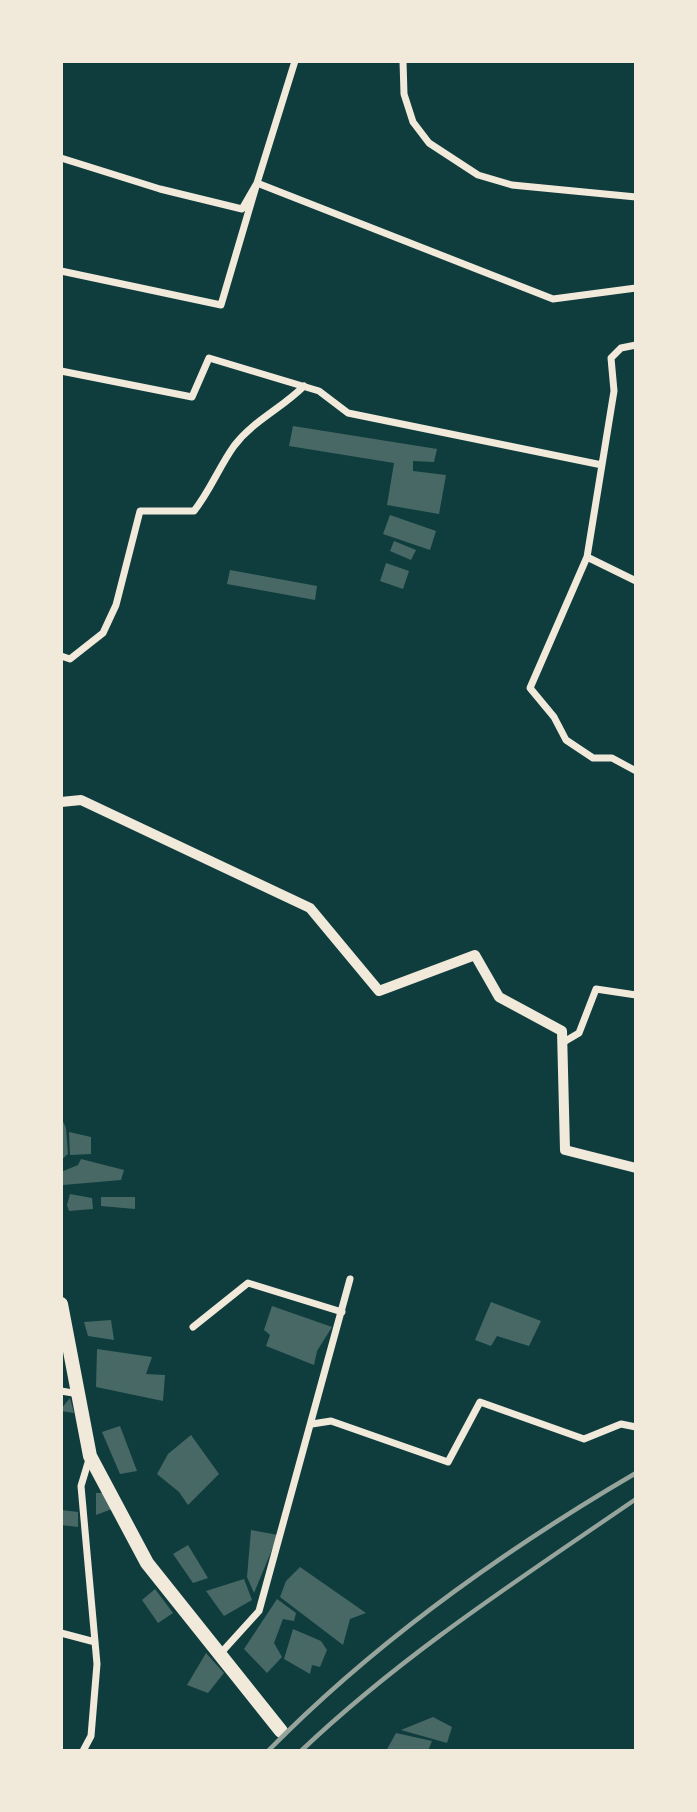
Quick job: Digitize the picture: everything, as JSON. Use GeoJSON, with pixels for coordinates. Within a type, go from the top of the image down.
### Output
{"type":"FeatureCollection","features":[{"type":"Feature","properties":{"kind":"main road"},"geometry":{"type":"LineString","coordinates":[[61,1304],[90,1455],[146,1563],[281,1731]]}},
{"type":"Feature","properties":{"kind":"street"},"geometry":{"type":"LineString","coordinates":[[61,271],[221,304],[295,61]]}},
{"type":"Feature","properties":{"kind":"street"},"geometry":{"type":"LineString","coordinates":[[403,61],[404,94],[413,122],[429,143],[478,175],[512,185],[636,197]]}},
{"type":"Feature","properties":{"kind":"street"},"geometry":{"type":"LineString","coordinates":[[61,158],[160,189],[242,209],[257,183]]}},
{"type":"Feature","properties":{"kind":"street"},"geometry":{"type":"LineString","coordinates":[[257,183],[553,299],[636,288]]}},
{"type":"Feature","properties":{"kind":"street"},"geometry":{"type":"LineString","coordinates":[[636,345],[621,348],[611,358],[614,391],[587,557],[530,688],[554,717],[566,740],[593,758],[612,758],[636,771]]}},
{"type":"Feature","properties":{"kind":"street"},"geometry":{"type":"LineString","coordinates":[[61,371],[192,397],[209,358],[319,391],[348,413],[602,465]]}},
{"type":"Feature","properties":{"kind":"street"},"geometry":{"type":"LineString","coordinates":[[61,656],[70,660],[103,633],[116,605],[140,511],[194,511],[208,494],[235,446],[265,413],[285,405],[304,386]]}},
{"type":"Feature","properties":{"kind":"street"},"geometry":{"type":"LineString","coordinates":[[587,557],[636,580]]}},
{"type":"Feature","properties":{"kind":"street"},"geometry":{"type":"LineString","coordinates":[[61,802],[81,800],[310,908],[379,991],[475,955],[499,997],[562,1031],[565,1150],[636,1168]]}},
{"type":"Feature","properties":{"kind":"street"},"geometry":{"type":"LineString","coordinates":[[562,1043],[579,1034],[596,989],[636,995]]}},
{"type":"Feature","properties":{"kind":"street"},"geometry":{"type":"LineString","coordinates":[[220,1654],[259,1611],[350,1279]]}},
{"type":"Feature","properties":{"kind":"street"},"geometry":{"type":"LineString","coordinates":[[193,1326],[248,1283],[341,1312]]}},
{"type":"Feature","properties":{"kind":"street"},"geometry":{"type":"LineString","coordinates":[[61,1391],[80,1394]]}},
{"type":"Feature","properties":{"kind":"street"},"geometry":{"type":"LineString","coordinates":[[312,1424],[331,1421],[448,1462],[480,1402],[584,1439],[621,1424],[636,1427]]}},
{"type":"Feature","properties":{"kind":"street"},"geometry":{"type":"LineString","coordinates":[[83,1751],[91,1736],[97,1664],[81,1486],[90,1455]]}},
{"type":"Feature","properties":{"kind":"street"},"geometry":{"type":"LineString","coordinates":[[61,1633],[95,1642]]}},
{"type":"Feature","properties":{"kind":"building"},"geometry":{"type":"Polygon","coordinates":[[[293,426],[437,449],[434,462],[413,461],[413,471],[446,475],[439,514],[387,505],[394,463],[289,446],[293,426]]]}},
{"type":"Feature","properties":{"kind":"building"},"geometry":{"type":"Polygon","coordinates":[[[390,515],[436,531],[430,550],[383,534],[390,515]]]}},
{"type":"Feature","properties":{"kind":"building"},"geometry":{"type":"Polygon","coordinates":[[[394,541],[416,550],[411,560],[390,551],[394,541]]]}},
{"type":"Feature","properties":{"kind":"building"},"geometry":{"type":"Polygon","coordinates":[[[386,563],[409,571],[403,589],[380,581],[386,563]]]}},
{"type":"Feature","properties":{"kind":"building"},"geometry":{"type":"Polygon","coordinates":[[[230,570],[317,586],[315,600],[227,584],[230,570]]]}},
{"type":"Feature","properties":{"kind":"building"},"geometry":{"type":"Polygon","coordinates":[[[61,1117],[66,1128],[68,1154],[61,1160],[61,1117]]]}},
{"type":"Feature","properties":{"kind":"building"},"geometry":{"type":"Polygon","coordinates":[[[69,1132],[91,1137],[91,1154],[70,1155],[69,1132]]]}},
{"type":"Feature","properties":{"kind":"building"},"geometry":{"type":"Polygon","coordinates":[[[81,1159],[124,1170],[121,1180],[63,1185],[61,1172],[78,1165],[81,1159]]]}},
{"type":"Feature","properties":{"kind":"building"},"geometry":{"type":"Polygon","coordinates":[[[70,1194],[92,1198],[93,1209],[69,1211],[67,1205],[70,1194]]]}},
{"type":"Feature","properties":{"kind":"building"},"geometry":{"type":"Polygon","coordinates":[[[101,1197],[135,1197],[135,1209],[101,1206],[101,1197]]]}},
{"type":"Feature","properties":{"kind":"building"},"geometry":{"type":"Polygon","coordinates":[[[491,1302],[541,1321],[529,1346],[497,1336],[491,1346],[475,1340],[491,1302]]]}},
{"type":"Feature","properties":{"kind":"building"},"geometry":{"type":"Polygon","coordinates":[[[272,1306],[332,1327],[317,1351],[314,1365],[266,1346],[270,1335],[264,1330],[272,1306]]]}},
{"type":"Feature","properties":{"kind":"building"},"geometry":{"type":"Polygon","coordinates":[[[111,1320],[114,1340],[88,1336],[84,1322],[111,1320]]]}},
{"type":"Feature","properties":{"kind":"building"},"geometry":{"type":"Polygon","coordinates":[[[97,1349],[152,1357],[146,1374],[165,1375],[163,1401],[96,1387],[97,1349]]]}},
{"type":"Feature","properties":{"kind":"building"},"geometry":{"type":"Polygon","coordinates":[[[70,1398],[74,1413],[61,1411],[61,1409],[70,1398]]]}},
{"type":"Feature","properties":{"kind":"building"},"geometry":{"type":"Polygon","coordinates":[[[120,1426],[137,1471],[120,1474],[102,1432],[120,1426]]]}},
{"type":"Feature","properties":{"kind":"building"},"geometry":{"type":"Polygon","coordinates":[[[191,1435],[219,1474],[188,1505],[179,1492],[157,1474],[168,1454],[191,1435]]]}},
{"type":"Feature","properties":{"kind":"building"},"geometry":{"type":"Polygon","coordinates":[[[96,1493],[106,1493],[112,1509],[96,1515],[96,1493]]]}},
{"type":"Feature","properties":{"kind":"building"},"geometry":{"type":"Polygon","coordinates":[[[61,1510],[78,1512],[78,1527],[61,1525],[61,1510]]]}},
{"type":"Feature","properties":{"kind":"building"},"geometry":{"type":"Polygon","coordinates":[[[251,1530],[278,1535],[254,1593],[247,1577],[251,1530]]]}},
{"type":"Feature","properties":{"kind":"building"},"geometry":{"type":"Polygon","coordinates":[[[188,1545],[208,1578],[193,1583],[173,1554],[188,1545]]]}},
{"type":"Feature","properties":{"kind":"building"},"geometry":{"type":"Polygon","coordinates":[[[300,1567],[366,1613],[350,1619],[343,1645],[280,1597],[286,1581],[300,1567]]]}},
{"type":"Feature","properties":{"kind":"building"},"geometry":{"type":"Polygon","coordinates":[[[244,1579],[252,1600],[224,1616],[206,1591],[244,1579]]]}},
{"type":"Feature","properties":{"kind":"building"},"geometry":{"type":"Polygon","coordinates":[[[155,1589],[173,1613],[158,1623],[142,1600],[155,1589]]]}},
{"type":"Feature","properties":{"kind":"building"},"geometry":{"type":"Polygon","coordinates":[[[277,1599],[296,1613],[294,1621],[283,1619],[274,1643],[282,1657],[267,1673],[244,1649],[277,1599]]]}},
{"type":"Feature","properties":{"kind":"building"},"geometry":{"type":"Polygon","coordinates":[[[293,1629],[321,1641],[327,1650],[320,1667],[312,1665],[310,1674],[284,1659],[293,1629]]]}},
{"type":"Feature","properties":{"kind":"building"},"geometry":{"type":"Polygon","coordinates":[[[206,1653],[224,1673],[208,1693],[187,1685],[206,1653]]]}},
{"type":"Feature","properties":{"kind":"building"},"geometry":{"type":"Polygon","coordinates":[[[433,1717],[452,1727],[447,1743],[401,1730],[433,1717]]]}},
{"type":"Feature","properties":{"kind":"building"},"geometry":{"type":"Polygon","coordinates":[[[396,1733],[432,1741],[428,1751],[386,1751],[396,1733]]]}},
{"type":"Feature","properties":{"kind":"railway"},"geometry":{"type":"LineString","coordinates":[[268,1751],[352,1673],[443,1600],[539,1533],[636,1473]]}},
{"type":"Feature","properties":{"kind":"railway"},"geometry":{"type":"LineString","coordinates":[[301,1751],[421,1649],[636,1499]]}}]}
